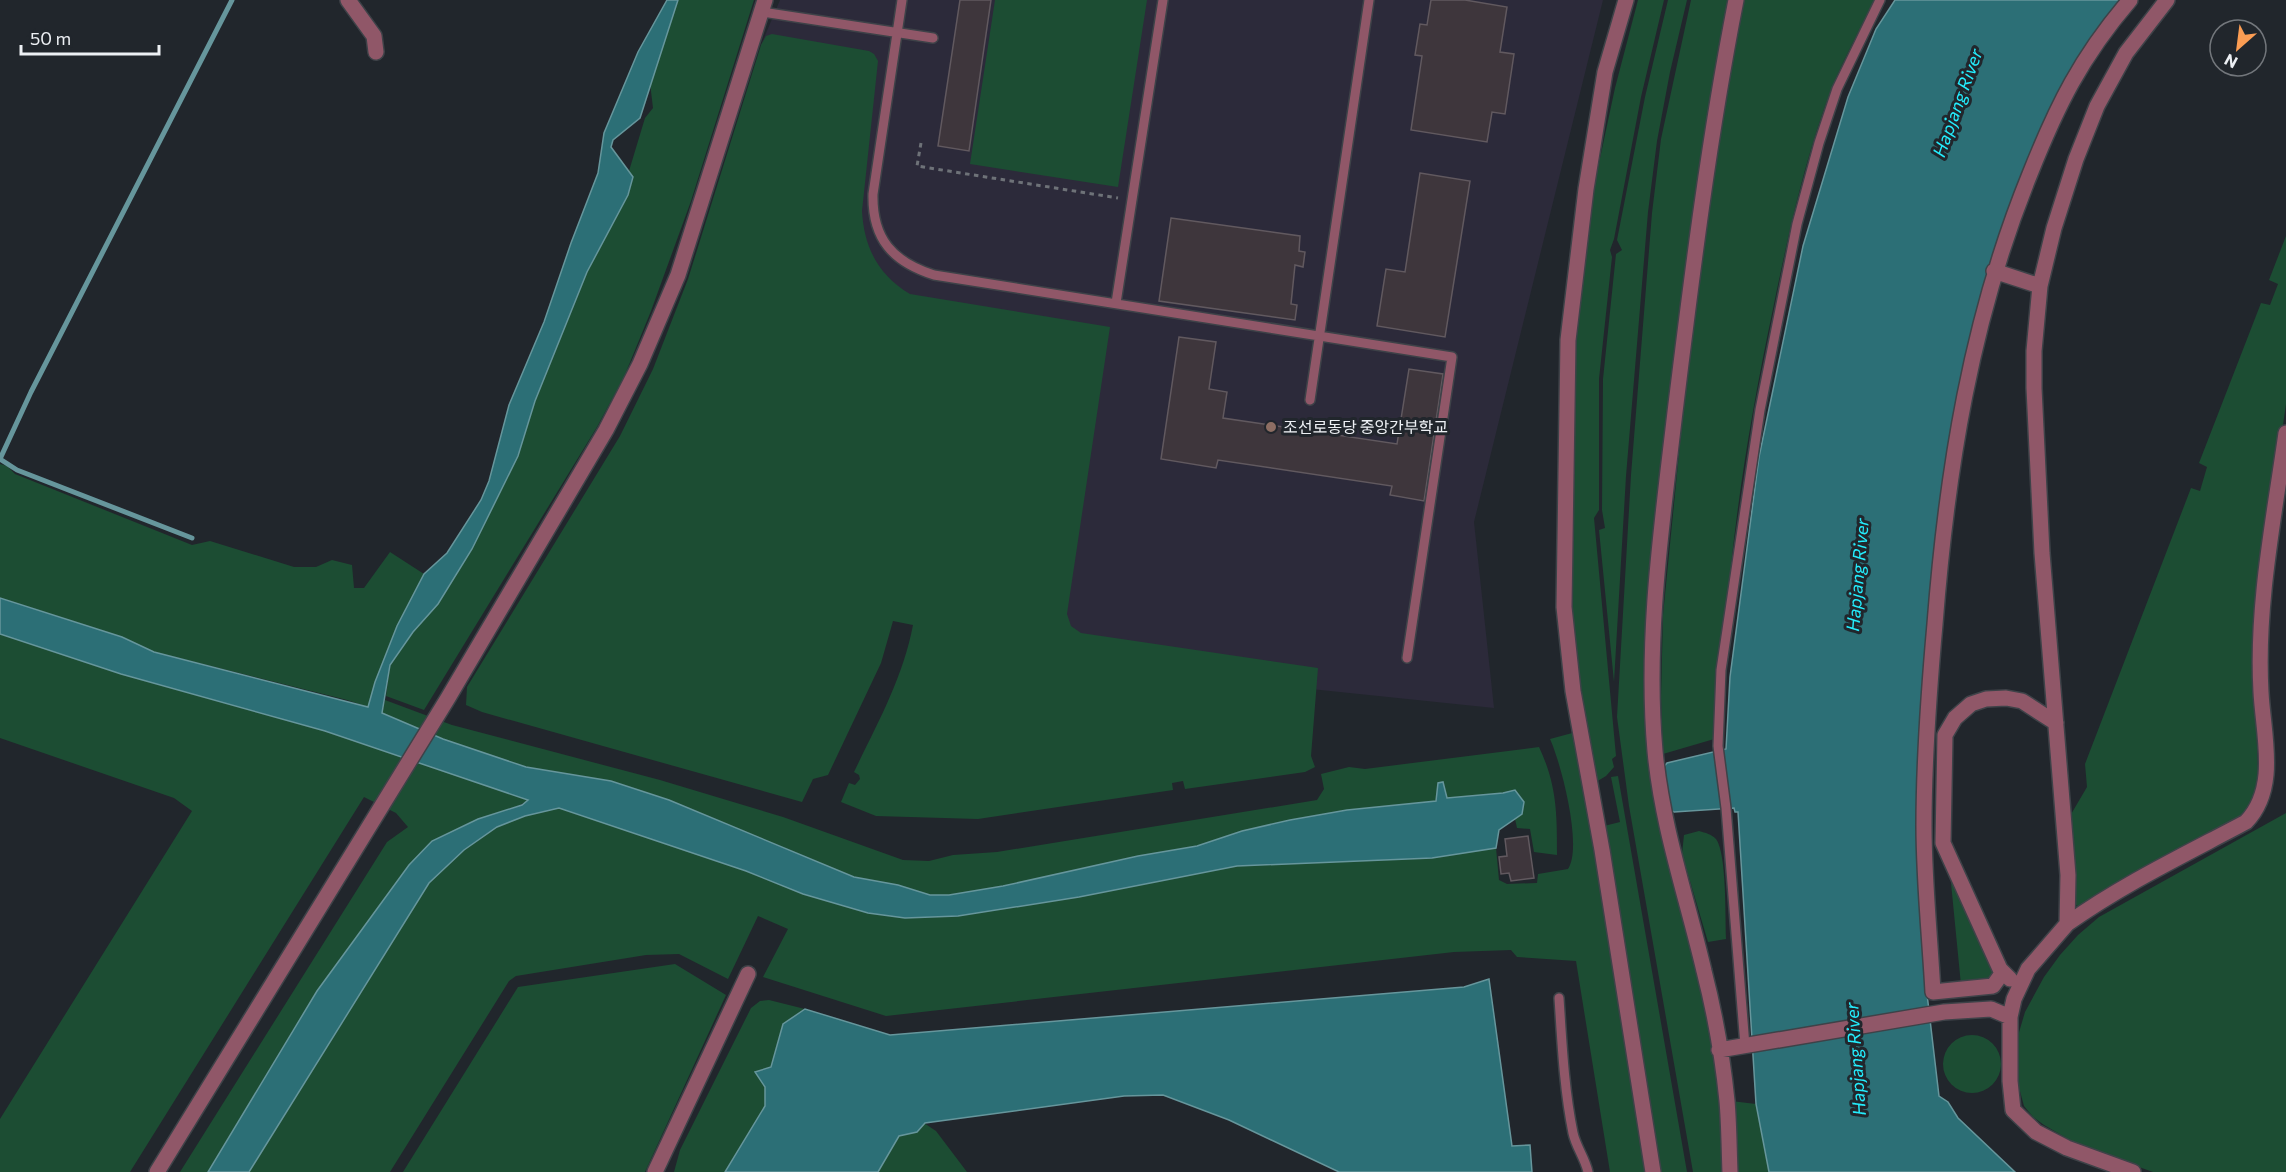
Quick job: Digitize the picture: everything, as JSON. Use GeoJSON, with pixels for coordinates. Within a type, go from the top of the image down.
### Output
{"type":"FeatureCollection","features":[{"type":"Feature","properties":{"kind":"street"},"geometry":{"type":"LineString","coordinates":[[348,0],[374,36],[376,52]]}},
{"type":"Feature","properties":{"kind":"street"},"geometry":{"type":"LineString","coordinates":[[1626,0],[1605,72],[1586,189],[1568,340],[1564,606],[1573,691],[1602,850],[1653,1172]]}},
{"type":"Feature","properties":{"kind":"street"},"geometry":{"type":"LineString","coordinates":[[1730,1172],[1727,1100],[1719,1050],[1705,974],[1663,814],[1655,751],[1652,701],[1653,631],[1662,525],[1710,140],[1736,0]]}},
{"type":"Feature","properties":{"kind":"street"},"geometry":{"type":"LineString","coordinates":[[2003,972],[1993,986],[1934,992],[1924,828],[1926,757],[1939,566],[1948,487],[1975,350],[1994,271],[2022,194],[2067,90],[2096,41],[2130,0]]}},
{"type":"Feature","properties":{"kind":"street"},"geometry":{"type":"LineString","coordinates":[[2067,924],[2068,875],[2042,553],[2034,388],[2034,351],[2040,285],[2054,228],[2076,159],[2097,106],[2126,53],[2167,0]]}},
{"type":"Feature","properties":{"kind":"street"},"geometry":{"type":"LineString","coordinates":[[157,1172],[448,698],[606,430],[640,364],[678,275],[763,6]]}},
{"type":"Feature","properties":{"kind":"street"},"geometry":{"type":"LineString","coordinates":[[1994,271],[2040,285]]}},
{"type":"Feature","properties":{"kind":"street"},"geometry":{"type":"LineString","coordinates":[[2133,1172],[2067,1148],[2036,1132],[2013,1110],[2010,1081],[2010,1017],[2019,987],[2028,969],[2067,924],[2154,871],[2246,822],[2257,812],[2266,785],[2260,689],[2262,620],[2286,434]]}},
{"type":"Feature","properties":{"kind":"street"},"geometry":{"type":"LineString","coordinates":[[1926,757],[1945,735],[1955,718],[1971,704],[1986,699],[2006,698],[2022,701],[2056,723]]}},
{"type":"Feature","properties":{"kind":"street"},"geometry":{"type":"LineString","coordinates":[[1945,735],[1943,843],[2000,969],[2019,987]]}},
{"type":"Feature","properties":{"kind":"street"},"geometry":{"type":"LineString","coordinates":[[1924,828],[1943,843]]}},
{"type":"Feature","properties":{"kind":"street"},"geometry":{"type":"LineString","coordinates":[[655,1172],[748,974]]}},
{"type":"Feature","properties":{"kind":"street"},"geometry":{"type":"LineString","coordinates":[[1719,1050],[1944,1012],[1991,1009],[2010,1017]]}},
{"type":"Feature","properties":{"kind":"lane"},"geometry":{"type":"LineString","coordinates":[[902,0],[872,214],[878,231],[901,261],[915,269],[934,275],[1452,357],[1407,658]]}},
{"type":"Feature","properties":{"kind":"lane"},"geometry":{"type":"LineString","coordinates":[[1116,303],[1163,0]]}},
{"type":"Feature","properties":{"kind":"lane"},"geometry":{"type":"LineString","coordinates":[[1310,400],[1369,0]]}},
{"type":"Feature","properties":{"kind":"lane"},"geometry":{"type":"LineString","coordinates":[[1747,1045],[1726,808],[1718,746],[1720,670],[1753,450],[1797,224],[1819,143],[1837,89],[1880,0]]}},
{"type":"Feature","properties":{"kind":"lane"},"geometry":{"type":"LineString","coordinates":[[763,6],[933,38]]}},
{"type":"Feature","properties":{"kind":"lane"},"geometry":{"type":"LineString","coordinates":[[1559,998],[1563,1062],[1574,1136],[1586,1160],[1588,1172]]}},
{"type":"Feature","properties":{"kind":"path"},"geometry":{"type":"LineString","coordinates":[[921,143],[918,166],[1132,200]]}},
{"type":"Feature","properties":{"kind":"shaded area","name":"조선로동당 중앙간부학교"},"geometry":{"type":"Polygon","coordinates":[[[780,0],[1603,0],[1474,522],[1494,708],[1176,675],[1032,642],[883,296],[761,45],[780,0]]]}},
{"type":"Feature","properties":{"kind":"green space"},"geometry":{"type":"Polygon","coordinates":[[[678,0],[754,0],[691,201],[624,377],[597,427],[424,710],[386,696],[390,665],[413,632],[438,604],[472,549],[518,456],[535,401],[587,272],[628,195],[633,178],[629,171],[645,118],[653,108],[650,83],[678,0]]]}},
{"type":"Feature","properties":{"kind":"green space"},"geometry":{"type":"Polygon","coordinates":[[[995,0],[1147,0],[1118,187],[970,164],[995,0]]]}},
{"type":"Feature","properties":{"kind":"green space"},"geometry":{"type":"Polygon","coordinates":[[[1638,0],[1664,0],[1641,97],[1610,250],[1612,257],[1599,379],[1599,510],[1594,518],[1616,756],[1612,759],[1614,767],[1596,782],[1587,735],[1571,609],[1572,387],[1581,270],[1593,191],[1615,88],[1638,0]]]}},
{"type":"Feature","properties":{"kind":"green space"},"geometry":{"type":"Polygon","coordinates":[[[1668,0],[1687,0],[1657,141],[1648,212],[1626,476],[1614,682],[1599,530],[1605,528],[1602,510],[1603,379],[1616,254],[1622,250],[1617,240],[1645,97],[1668,0]]]}},
{"type":"Feature","properties":{"kind":"green space"},"geometry":{"type":"Polygon","coordinates":[[[1691,0],[1731,0],[1647,700],[1706,1005],[1722,1108],[1725,1172],[1693,1172],[1629,806],[1617,717],[1631,475],[1652,213],[1661,139],[1691,0]]]}},
{"type":"Feature","properties":{"kind":"green space"},"geometry":{"type":"Polygon","coordinates":[[[1744,0],[1874,0],[1836,79],[1821,117],[1798,199],[1762,362],[1744,468],[1730,575],[1722,683],[1721,737],[1663,754],[1661,697],[1663,615],[1695,292],[1744,0]]]}},
{"type":"Feature","properties":{"kind":"green space"},"geometry":{"type":"Polygon","coordinates":[[[772,34],[869,51],[878,61],[862,211],[870,248],[881,269],[889,278],[910,294],[1110,327],[1067,614],[1071,626],[1081,633],[1318,668],[1311,756],[1315,767],[1305,772],[1185,789],[1183,781],[1172,783],[1173,790],[978,819],[876,816],[841,802],[849,783],[855,785],[860,779],[859,775],[854,772],[888,700],[909,645],[913,625],[893,621],[881,663],[828,775],[813,779],[802,802],[482,712],[466,705],[467,687],[620,436],[653,369],[688,279],[761,45],[766,36],[772,34]]]}},
{"type":"Feature","properties":{"kind":"green space"},"geometry":{"type":"Polygon","coordinates":[[[2286,236],[2286,404],[2256,613],[2255,693],[2258,772],[2254,797],[2247,811],[2234,820],[2079,907],[2075,904],[2070,816],[2087,787],[2085,764],[2191,488],[2200,491],[2207,467],[2199,463],[2261,303],[2270,305],[2278,284],[2269,280],[2286,236]]]}},
{"type":"Feature","properties":{"kind":"green space"},"geometry":{"type":"Polygon","coordinates":[[[0,464],[7,466],[15,474],[192,545],[210,541],[294,567],[316,567],[332,560],[352,565],[354,588],[364,588],[390,552],[424,574],[392,639],[368,707],[154,652],[122,637],[0,598],[0,464]]]}},
{"type":"Feature","properties":{"kind":"green space"},"geometry":{"type":"Polygon","coordinates":[[[0,634],[121,674],[325,731],[529,800],[512,809],[478,819],[432,841],[409,865],[317,991],[208,1172],[180,1172],[387,842],[408,827],[396,813],[364,797],[130,1172],[0,1172],[0,1119],[192,811],[174,798],[0,738],[0,634]]]}},
{"type":"Feature","properties":{"kind":"green space"},"geometry":{"type":"Polygon","coordinates":[[[385,700],[452,725],[660,780],[783,817],[903,860],[929,861],[953,855],[997,852],[1317,800],[1324,789],[1321,774],[1349,767],[1365,769],[1539,747],[1553,787],[1557,855],[1534,852],[1530,829],[1517,828],[1515,819],[1522,814],[1515,790],[1447,798],[1443,782],[1438,783],[1437,801],[1347,810],[1290,820],[1242,831],[1197,846],[1138,856],[1003,886],[949,895],[930,895],[898,885],[854,877],[669,800],[611,781],[526,767],[443,739],[382,713],[385,700]]]}},
{"type":"Feature","properties":{"kind":"green space"},"geometry":{"type":"Polygon","coordinates":[[[1576,732],[1647,1172],[1610,1172],[1576,961],[1517,957],[1511,950],[1454,952],[886,1016],[763,977],[788,929],[758,916],[728,979],[679,954],[646,955],[516,976],[509,981],[390,1172],[249,1172],[429,883],[464,850],[497,827],[525,816],[559,807],[746,871],[803,894],[868,913],[905,918],[958,916],[1079,897],[1237,866],[1432,858],[1496,848],[1499,880],[1507,884],[1537,883],[1538,874],[1568,869],[1572,858],[1572,825],[1569,805],[1560,766],[1550,739],[1576,732]]]}},
{"type":"Feature","properties":{"kind":"green space"},"geometry":{"type":"Polygon","coordinates":[[[1618,776],[1687,1172],[1660,1172],[1604,826],[1620,822],[1611,777],[1618,776]]]}},
{"type":"Feature","properties":{"kind":"green space"},"geometry":{"type":"Polygon","coordinates":[[[2286,813],[2286,1172],[2153,1172],[2080,1146],[2033,1117],[2024,1106],[2017,1080],[2017,1039],[2025,1012],[2044,977],[2060,955],[2099,917],[2286,813]]]}},
{"type":"Feature","properties":{"kind":"green space"},"geometry":{"type":"Polygon","coordinates":[[[1699,831],[1716,839],[1720,847],[1724,872],[1726,939],[1708,942],[1682,854],[1684,835],[1699,831]]]}},
{"type":"Feature","properties":{"kind":"green space"},"geometry":{"type":"Polygon","coordinates":[[[1951,883],[1955,884],[1996,975],[1990,983],[1961,985],[1951,883]]]}},
{"type":"Feature","properties":{"kind":"green space"},"geometry":{"type":"Polygon","coordinates":[[[675,964],[726,995],[645,1172],[403,1172],[518,987],[675,964]]]}},
{"type":"Feature","properties":{"kind":"green space"},"geometry":{"type":"Polygon","coordinates":[[[769,1000],[805,1009],[783,1024],[765,1087],[765,1106],[725,1172],[674,1172],[680,1150],[751,1008],[760,1001],[769,1000]]]}},
{"type":"Feature","properties":{"kind":"green space"},"geometry":{"type":"Polygon","coordinates":[[[1966,1035],[1978,1035],[1993,1043],[2001,1058],[2001,1070],[1993,1085],[1978,1093],[1966,1093],[1951,1085],[1943,1070],[1943,1058],[1951,1043],[1966,1035]]]}},
{"type":"Feature","properties":{"kind":"green space"},"geometry":{"type":"Polygon","coordinates":[[[1731,1101],[1756,1104],[1769,1172],[1733,1172],[1731,1101]]]}},
{"type":"Feature","properties":{"kind":"green space"},"geometry":{"type":"Polygon","coordinates":[[[924,1123],[936,1131],[967,1172],[878,1172],[899,1136],[917,1132],[924,1123]]]}},
{"type":"Feature","properties":{"kind":"water"},"geometry":{"type":"Polygon","coordinates":[[[667,0],[678,0],[640,118],[613,140],[611,147],[633,177],[628,195],[587,272],[535,401],[518,456],[472,549],[438,604],[413,632],[390,665],[382,713],[443,739],[526,767],[611,781],[669,800],[854,877],[898,885],[930,895],[949,895],[1003,886],[1138,856],[1197,846],[1242,831],[1290,820],[1347,810],[1436,801],[1438,783],[1443,782],[1447,798],[1515,790],[1524,802],[1522,814],[1499,830],[1496,848],[1432,858],[1237,866],[1079,897],[958,916],[905,918],[868,913],[803,894],[746,871],[559,808],[525,816],[497,827],[464,850],[429,883],[249,1172],[208,1172],[317,991],[409,865],[432,841],[478,819],[522,805],[528,800],[325,731],[121,674],[0,634],[0,598],[122,637],[154,652],[368,707],[375,682],[397,626],[424,574],[447,553],[481,500],[489,481],[509,405],[544,322],[598,173],[604,133],[638,52],[667,0]]]}},
{"type":"Feature","properties":{"kind":"water","name":"Hapjang River"},"geometry":{"type":"Polygon","coordinates":[[[1895,0],[2125,0],[2086,49],[1986,284],[1933,580],[1927,994],[1939,1096],[1948,1102],[1958,1118],[2015,1172],[1769,1172],[1756,1104],[1738,812],[1735,812],[1734,808],[1674,812],[1667,807],[1662,769],[1667,763],[1726,749],[1730,677],[1759,457],[1803,246],[1848,97],[1876,29],[1895,0]]]}},
{"type":"Feature","properties":{"kind":"water"},"geometry":{"type":"Polygon","coordinates":[[[1489,979],[1512,1146],[1530,1145],[1532,1172],[1339,1172],[1229,1120],[1163,1095],[1124,1096],[925,1123],[917,1132],[899,1136],[878,1172],[725,1172],[765,1106],[765,1087],[755,1072],[771,1067],[783,1024],[805,1009],[890,1035],[1464,987],[1489,979]]]}},
{"type":"Feature","properties":{"kind":"building"},"geometry":{"type":"Polygon","coordinates":[[[960,0],[991,0],[969,151],[938,146],[960,0]]]}},
{"type":"Feature","properties":{"kind":"building"},"geometry":{"type":"Polygon","coordinates":[[[1431,0],[1465,0],[1507,7],[1500,52],[1514,54],[1505,114],[1492,112],[1487,142],[1411,130],[1422,56],[1415,55],[1420,24],[1427,25],[1431,0]]]}},
{"type":"Feature","properties":{"kind":"building"},"geometry":{"type":"Polygon","coordinates":[[[1420,173],[1470,181],[1445,337],[1377,326],[1386,269],[1405,272],[1420,173]]]}},
{"type":"Feature","properties":{"kind":"building"},"geometry":{"type":"Polygon","coordinates":[[[1171,218],[1300,236],[1299,251],[1305,252],[1303,267],[1295,265],[1291,304],[1297,305],[1295,320],[1159,301],[1171,218]]]}},
{"type":"Feature","properties":{"kind":"building"},"geometry":{"type":"Polygon","coordinates":[[[1179,337],[1216,342],[1209,389],[1227,392],[1223,418],[1397,444],[1409,369],[1443,374],[1424,501],[1390,495],[1392,486],[1218,460],[1216,468],[1161,459],[1179,337]]]}},
{"type":"Feature","properties":{"kind":"building"},"geometry":{"type":"Polygon","coordinates":[[[1528,836],[1534,878],[1511,881],[1509,873],[1501,874],[1499,857],[1507,856],[1505,839],[1528,836]]]}},
{"type":"Feature","properties":{"kind":"waterway"},"geometry":{"type":"LineString","coordinates":[[0,459],[31,392],[232,0]]}},
{"type":"Feature","properties":{"kind":"waterway"},"geometry":{"type":"LineString","coordinates":[[0,459],[17,470],[192,538]]}},
{"type":"Feature","properties":{"kind":"place","name":"조선로동당 중앙간부학교"},"geometry":{"type":"Point","coordinates":[1271,427]}}]}
